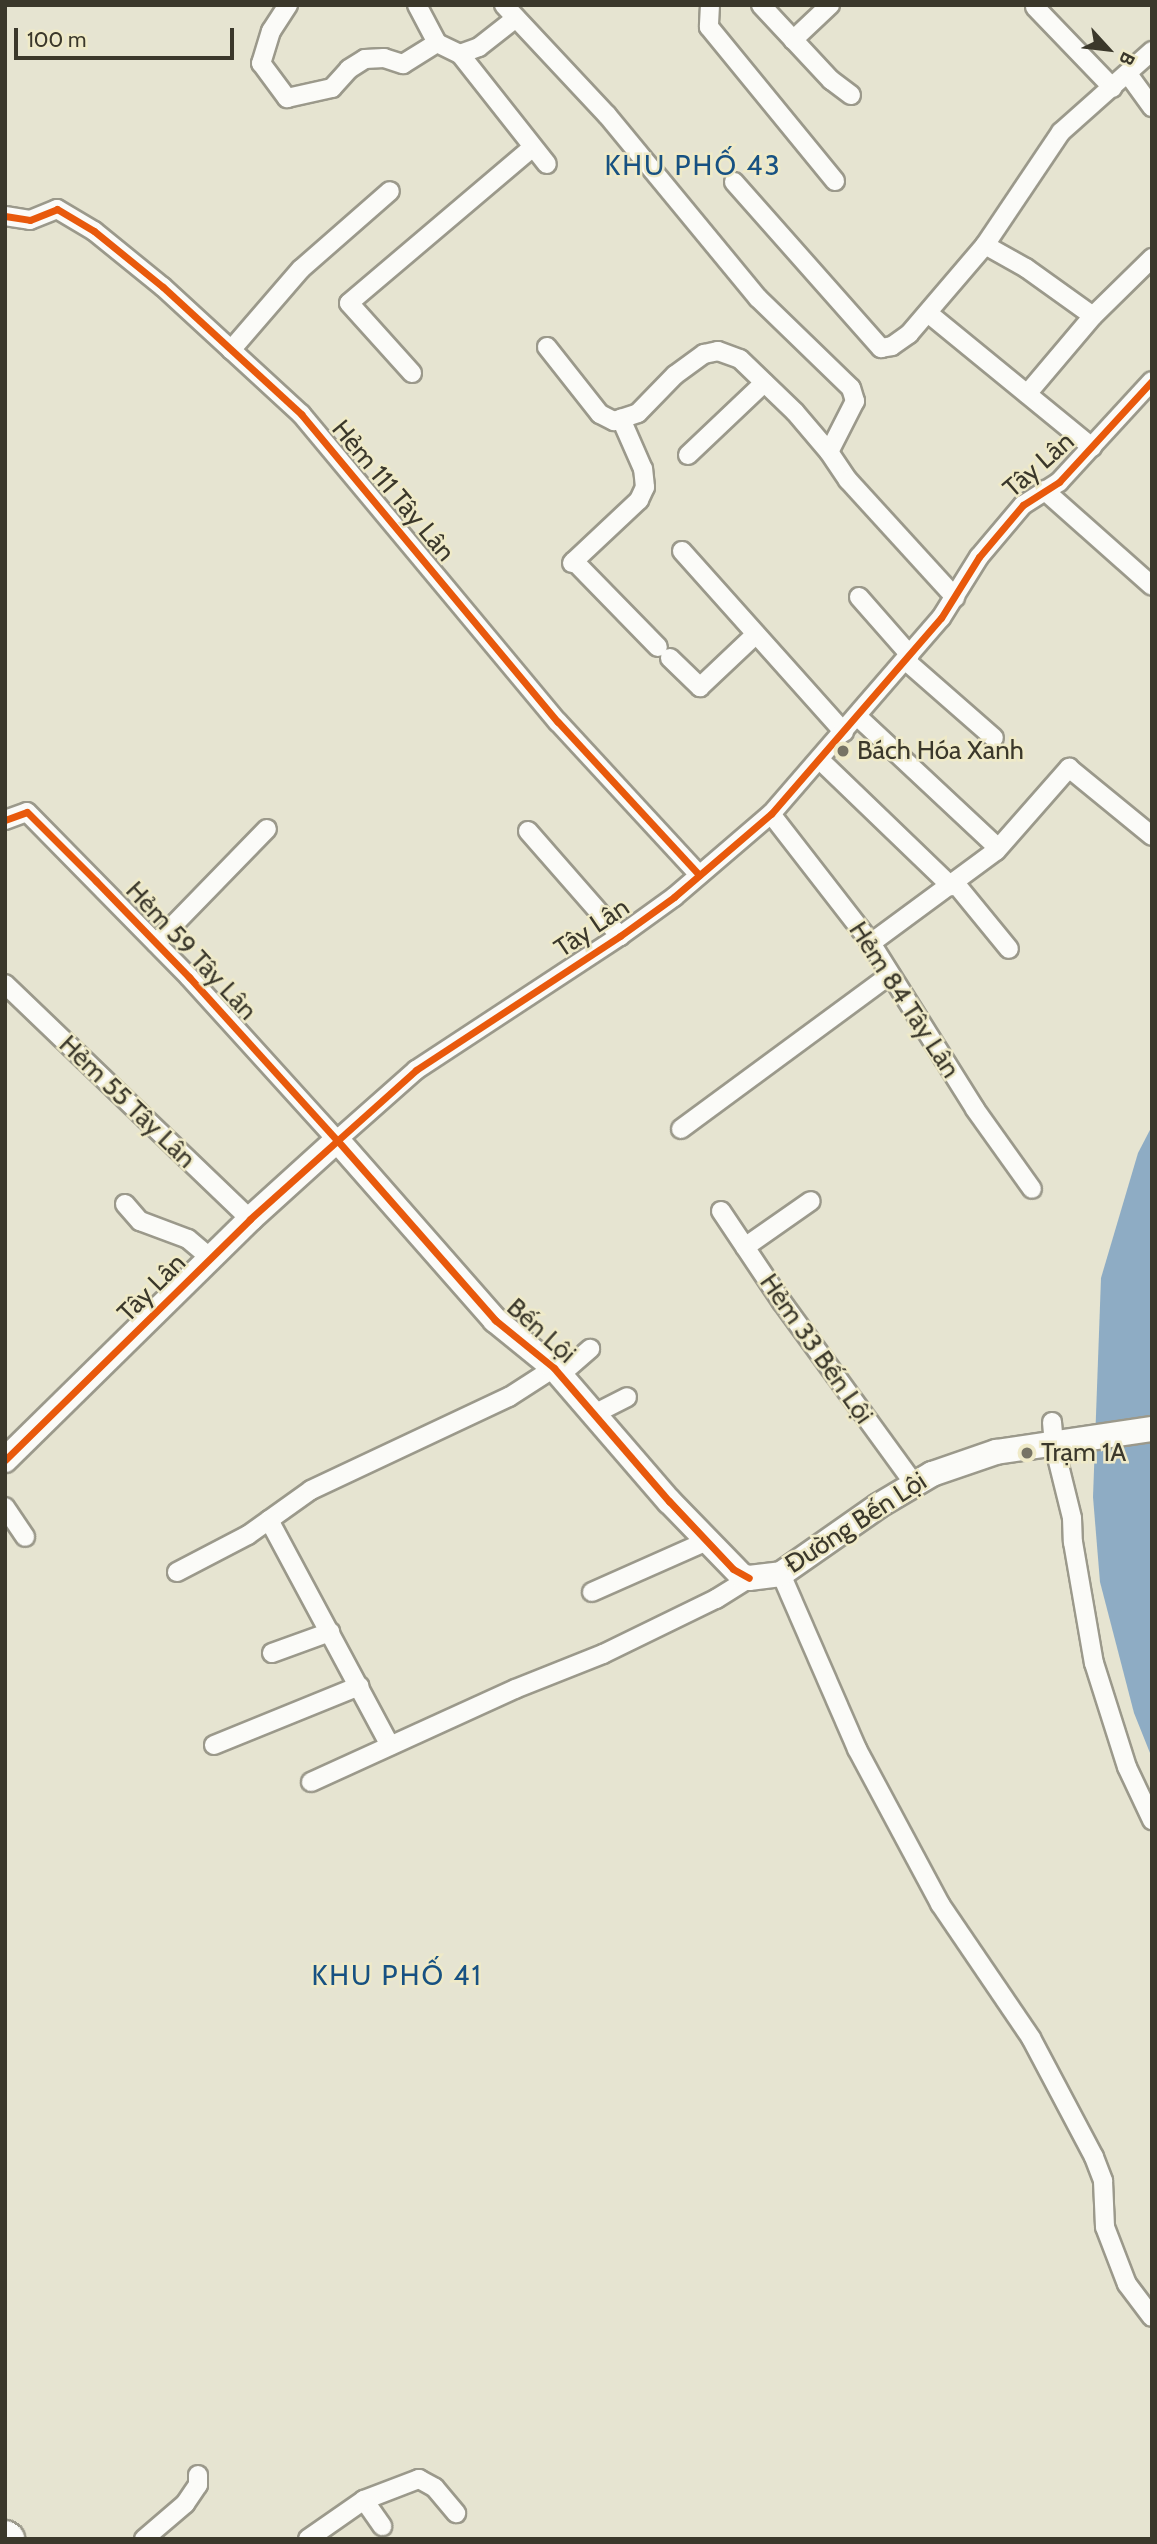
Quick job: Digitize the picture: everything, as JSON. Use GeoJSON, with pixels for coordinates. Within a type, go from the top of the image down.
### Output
{"type":"FeatureCollection","features":[{"type":"Feature","properties":{"kind":"street"},"geometry":{"type":"LineString","coordinates":[[288,5],[271,31],[261,63],[287,98],[332,88],[349,69],[365,59],[384,58],[403,64],[437,43]]}},
{"type":"Feature","properties":{"kind":"street"},"geometry":{"type":"LineString","coordinates":[[417,5],[437,43],[460,54],[547,164]]}},
{"type":"Feature","properties":{"kind":"street"},"geometry":{"type":"LineString","coordinates":[[710,5],[709,27],[835,181]]}},
{"type":"Feature","properties":{"kind":"street"},"geometry":{"type":"LineString","coordinates":[[761,5],[831,80],[851,95]]}},
{"type":"Feature","properties":{"kind":"street"},"geometry":{"type":"LineString","coordinates":[[793,40],[830,5]]}},
{"type":"Feature","properties":{"kind":"street"},"geometry":{"type":"LineString","coordinates":[[1035,7],[1113,88]]}},
{"type":"Feature","properties":{"kind":"street"},"geometry":{"type":"LineString","coordinates":[[460,54],[479,47],[510,12],[607,115],[758,298],[851,388],[855,401],[829,452]]}},
{"type":"Feature","properties":{"kind":"street"},"geometry":{"type":"LineString","coordinates":[[734,182],[881,348],[892,346],[928,313],[985,245],[1061,132],[1152,51]]}},
{"type":"Feature","properties":{"kind":"street"},"geometry":{"type":"LineString","coordinates":[[1128,74],[1152,107]]}},
{"type":"Feature","properties":{"kind":"street"},"geometry":{"type":"LineString","coordinates":[[412,373],[349,303],[533,147]]}},
{"type":"Feature","properties":{"kind":"street"},"geometry":{"type":"LineString","coordinates":[[231,350],[301,269],[390,191]]}},
{"type":"Feature","properties":{"kind":"street","name":"Hẻm 111 Tây Lân"},"geometry":{"type":"LineString","coordinates":[[5,216],[30,220],[57,209],[85,225],[163,287],[301,414],[558,722],[699,875]]}},
{"type":"Feature","properties":{"kind":"street"},"geometry":{"type":"LineString","coordinates":[[985,245],[1027,268],[1093,316]]}},
{"type":"Feature","properties":{"kind":"street"},"geometry":{"type":"LineString","coordinates":[[1027,394],[1093,316],[1152,258]]}},
{"type":"Feature","properties":{"kind":"street"},"geometry":{"type":"LineString","coordinates":[[928,313],[1092,447]]}},
{"type":"Feature","properties":{"kind":"street"},"geometry":{"type":"LineString","coordinates":[[547,347],[600,414],[614,421],[638,413],[675,375],[704,354],[718,351],[740,359],[795,412],[829,452],[848,480],[956,597]]}},
{"type":"Feature","properties":{"kind":"street","name":"Tây Lân"},"geometry":{"type":"LineString","coordinates":[[5,1460],[250,1219],[416,1070],[620,936],[699,875],[771,814],[907,658],[956,597],[979,557],[1000,530],[1023,505],[1044,489],[1059,482],[1152,381]]}},
{"type":"Feature","properties":{"kind":"street"},"geometry":{"type":"LineString","coordinates":[[688,455],[764,383]]}},
{"type":"Feature","properties":{"kind":"street"},"geometry":{"type":"LineString","coordinates":[[621,419],[643,469],[645,487],[639,500],[573,562],[700,687],[756,634]]}},
{"type":"Feature","properties":{"kind":"street"},"geometry":{"type":"LineString","coordinates":[[1044,489],[1152,586]]}},
{"type":"Feature","properties":{"kind":"street"},"geometry":{"type":"LineString","coordinates":[[682,551],[844,732]]}},
{"type":"Feature","properties":{"kind":"street"},"geometry":{"type":"LineString","coordinates":[[859,597],[907,658],[994,738]]}},
{"type":"Feature","properties":{"kind":"street"},"geometry":{"type":"LineString","coordinates":[[857,716],[997,847]]}},
{"type":"Feature","properties":{"kind":"street"},"geometry":{"type":"LineString","coordinates":[[820,760],[953,884],[1009,949]]}},
{"type":"Feature","properties":{"kind":"street"},"geometry":{"type":"LineString","coordinates":[[871,943],[953,884],[997,847],[1069,768],[1152,836]]}},
{"type":"Feature","properties":{"kind":"street","name":"Hẻm 59 Tây Lân"},"geometry":{"type":"LineString","coordinates":[[5,820],[27,812],[156,943],[337,1140]]}},
{"type":"Feature","properties":{"kind":"street","name":"Hẻm 84 Tây Lân"},"geometry":{"type":"LineString","coordinates":[[771,814],[871,943],[975,1109],[1032,1189]]}},
{"type":"Feature","properties":{"kind":"street"},"geometry":{"type":"LineString","coordinates":[[156,943],[267,829]]}},
{"type":"Feature","properties":{"kind":"street"},"geometry":{"type":"LineString","coordinates":[[528,831],[620,936]]}},
{"type":"Feature","properties":{"kind":"street"},"geometry":{"type":"LineString","coordinates":[[681,1129],[890,975]]}},
{"type":"Feature","properties":{"kind":"street","name":"Hẻm 55 Tây Lân"},"geometry":{"type":"LineString","coordinates":[[5,984],[250,1219]]}},
{"type":"Feature","properties":{"kind":"street","name":"Bến Lội"},"geometry":{"type":"LineString","coordinates":[[337,1140],[495,1320],[557,1371],[707,1541],[733,1569],[749,1578]]}},
{"type":"Feature","properties":{"kind":"street"},"geometry":{"type":"LineString","coordinates":[[745,1247],[811,1201]]}},
{"type":"Feature","properties":{"kind":"street"},"geometry":{"type":"LineString","coordinates":[[125,1204],[140,1221],[188,1239],[211,1258]]}},
{"type":"Feature","properties":{"kind":"street","name":"Hẻm 33 Bến Lội"},"geometry":{"type":"LineString","coordinates":[[721,1211],[914,1484]]}},
{"type":"Feature","properties":{"kind":"street"},"geometry":{"type":"LineString","coordinates":[[177,1572],[269,1520],[311,1490],[509,1397],[557,1371],[590,1349]]}},
{"type":"Feature","properties":{"kind":"street"},"geometry":{"type":"LineString","coordinates":[[594,1414],[627,1396]]}},
{"type":"Feature","properties":{"kind":"street","name":"Đường Bến Lội"},"geometry":{"type":"LineString","coordinates":[[749,1578],[781,1574],[932,1474],[1053,1434],[1085,1441],[1152,1429]]}},
{"type":"Feature","properties":{"kind":"street"},"geometry":{"type":"LineString","coordinates":[[1053,1434],[1072,1518],[1094,1663],[1127,1767],[1152,1820]]}},
{"type":"Feature","properties":{"kind":"street"},"geometry":{"type":"LineString","coordinates":[[5,1507],[25,1536]]}},
{"type":"Feature","properties":{"kind":"street"},"geometry":{"type":"LineString","coordinates":[[269,1520],[390,1746]]}},
{"type":"Feature","properties":{"kind":"street"},"geometry":{"type":"LineString","coordinates":[[592,1592],[707,1541]]}},
{"type":"Feature","properties":{"kind":"street"},"geometry":{"type":"LineString","coordinates":[[781,1574],[857,1749],[940,1904],[1031,2038],[1094,2157],[1103,2181],[1105,2227],[1127,2284],[1152,2316]]}},
{"type":"Feature","properties":{"kind":"street"},"geometry":{"type":"LineString","coordinates":[[311,1782],[603,1654],[716,1600],[749,1578]]}},
{"type":"Feature","properties":{"kind":"street"},"geometry":{"type":"LineString","coordinates":[[272,1653],[330,1632]]}},
{"type":"Feature","properties":{"kind":"street"},"geometry":{"type":"LineString","coordinates":[[214,1745],[359,1686]]}},
{"type":"Feature","properties":{"kind":"street"},"geometry":{"type":"LineString","coordinates":[[144,2539],[185,2504],[198,2485],[198,2475]]}},
{"type":"Feature","properties":{"kind":"street"},"geometry":{"type":"LineString","coordinates":[[308,2539],[364,2500],[419,2479],[435,2488],[456,2513]]}},
{"type":"Feature","properties":{"kind":"street"},"geometry":{"type":"LineString","coordinates":[[364,2500],[382,2526]]}},
{"type":"Feature","properties":{"kind":"water"},"geometry":{"type":"Polygon","coordinates":[[[1152,1126],[1152,1758],[1134,1713],[1100,1582],[1093,1497],[1101,1278],[1138,1153],[1152,1126]]]}},
{"type":"Feature","properties":{"kind":"cycle path"},"geometry":{"type":"LineString","coordinates":[[5,216],[30,220],[57,209],[94,231],[163,287],[301,414],[558,722],[699,875]]}},
{"type":"Feature","properties":{"kind":"cycle path"},"geometry":{"type":"LineString","coordinates":[[5,1460],[250,1219],[416,1070],[620,936],[674,897],[771,814],[941,618],[979,557],[1023,505],[1059,482],[1152,381]]}},
{"type":"Feature","properties":{"kind":"cycle path"},"geometry":{"type":"LineString","coordinates":[[5,820],[27,812],[96,881],[189,977],[495,1320],[554,1368],[669,1501],[733,1569],[749,1578]]}},
{"type":"Feature","properties":{"kind":"place","name":"Bách Hóa Xanh"},"geometry":{"type":"Point","coordinates":[843,751]}},
{"type":"Feature","properties":{"kind":"place","name":"Trạm 1A"},"geometry":{"type":"Point","coordinates":[1027,1453]}},
{"type":"Feature","properties":{"kind":"district","name":"KHU PHỐ 43"},"geometry":{"type":"Point","coordinates":[693,165]}},
{"type":"Feature","properties":{"kind":"district","name":"KHU PHỐ 41"},"geometry":{"type":"Point","coordinates":[397,1975]}}]}
